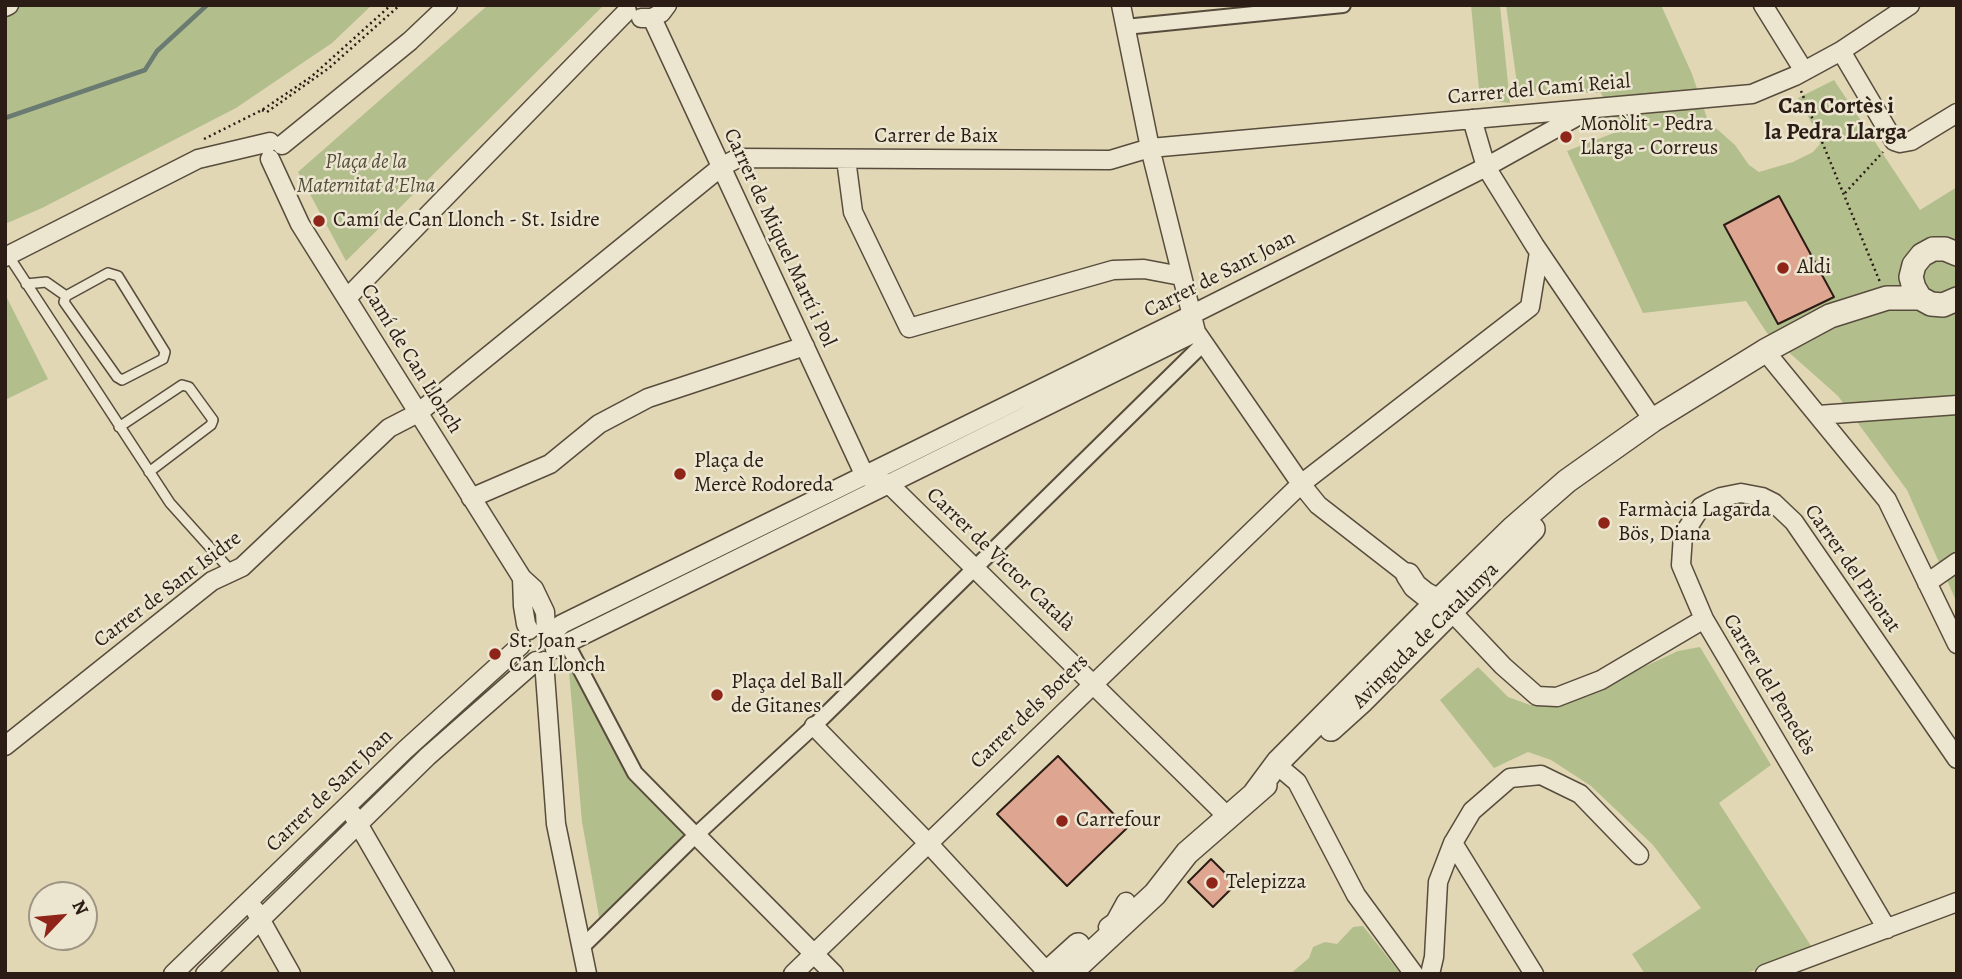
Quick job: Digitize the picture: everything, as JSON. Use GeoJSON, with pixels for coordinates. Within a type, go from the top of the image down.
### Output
{"type":"FeatureCollection","features":[{"type":"Feature","properties":{"kind":"street"},"geometry":{"type":"LineString","coordinates":[[7,256],[198,159],[274,149],[410,41],[448,5]]}},
{"type":"Feature","properties":{"kind":"street"},"geometry":{"type":"LineString","coordinates":[[347,298],[626,8],[634,16],[652,18],[661,13],[667,5]]}},
{"type":"Feature","properties":{"kind":"street"},"geometry":{"type":"LineString","coordinates":[[1121,5],[1150,148],[1197,330],[1318,505],[1445,606],[1376,676],[1344,696]]}},
{"type":"Feature","properties":{"kind":"street"},"geometry":{"type":"LineString","coordinates":[[1125,27],[1343,5]]}},
{"type":"Feature","properties":{"kind":"street"},"geometry":{"type":"LineString","coordinates":[[1763,5],[1800,73]]}},
{"type":"Feature","properties":{"kind":"street","name":"Carrer del Camí Reial"},"geometry":{"type":"LineString","coordinates":[[1150,148],[1752,93],[1800,73],[1841,51],[1910,5]]}},
{"type":"Feature","properties":{"kind":"street","name":"Carrer de Miquel Martí i Pol"},"geometry":{"type":"LineString","coordinates":[[652,18],[865,476]]}},
{"type":"Feature","properties":{"kind":"street"},"geometry":{"type":"LineString","coordinates":[[1841,51],[1894,141],[1911,141],[1957,113]]}},
{"type":"Feature","properties":{"kind":"street","name":"Carrer de Sant Joan"},"geometry":{"type":"LineString","coordinates":[[173,974],[405,750],[543,644],[889,484],[1197,330],[1591,108]]}},
{"type":"Feature","properties":{"kind":"street"},"geometry":{"type":"LineString","coordinates":[[1472,119],[1486,167],[1539,252],[1653,420]]}},
{"type":"Feature","properties":{"kind":"street","name":"Carrer de Baix"},"geometry":{"type":"LineString","coordinates":[[721,167],[738,158],[1110,160],[1150,148]]}},
{"type":"Feature","properties":{"kind":"street","name":"Camí de Can Llonch"},"geometry":{"type":"LineString","coordinates":[[274,149],[300,224],[522,578],[526,624],[543,644],[556,824],[587,974]]}},
{"type":"Feature","properties":{"kind":"street"},"geometry":{"type":"LineString","coordinates":[[846,159],[853,212],[909,327],[1113,270],[1144,269],[1181,276]]}},
{"type":"Feature","properties":{"kind":"street","name":"Carrer de Sant Isidre"},"geometry":{"type":"LineString","coordinates":[[5,746],[212,581],[242,567],[389,428],[418,413],[721,167]]}},
{"type":"Feature","properties":{"kind":"street"},"geometry":{"type":"LineString","coordinates":[[1957,254],[1945,249],[1933,249],[1922,255],[1914,265],[1916,287],[1931,304],[1943,306],[1957,299]]}},
{"type":"Feature","properties":{"kind":"street","name":"Carrer dels Boters"},"geometry":{"type":"LineString","coordinates":[[793,974],[1301,484],[1530,307],[1539,252]]}},
{"type":"Feature","properties":{"kind":"street"},"geometry":{"type":"LineString","coordinates":[[1891,297],[1916,287]]}},
{"type":"Feature","properties":{"kind":"street","name":"Avinguda de Catalunya"},"geometry":{"type":"LineString","coordinates":[[1255,793],[1278,762],[1388,651],[1445,606],[1460,579],[1567,481],[1653,420],[1765,351],[1830,316],[1891,297]]}},
{"type":"Feature","properties":{"kind":"street"},"geometry":{"type":"LineString","coordinates":[[582,947],[975,568],[1197,330]]}},
{"type":"Feature","properties":{"kind":"street","name":"Carrer de Sant Joan"},"geometry":{"type":"LineString","coordinates":[[205,974],[562,624],[865,476],[1197,330]]}},
{"type":"Feature","properties":{"kind":"street"},"geometry":{"type":"LineString","coordinates":[[471,498],[550,464],[599,424],[648,398],[805,346]]}},
{"type":"Feature","properties":{"kind":"street"},"geometry":{"type":"LineString","coordinates":[[1765,351],[1887,500],[1957,644]]}},
{"type":"Feature","properties":{"kind":"street"},"geometry":{"type":"LineString","coordinates":[[1818,415],[1957,405]]}},
{"type":"Feature","properties":{"kind":"street","name":"Avinguda de Catalunya"},"geometry":{"type":"LineString","coordinates":[[1056,973],[1167,865],[1187,853],[1362,701],[1454,596],[1508,544],[1536,527],[1573,490],[1586,469]]}},
{"type":"Feature","properties":{"kind":"street"},"geometry":{"type":"LineString","coordinates":[[865,476],[889,484]]}},
{"type":"Feature","properties":{"kind":"street","name":"Carrer de Victor Català"},"geometry":{"type":"LineString","coordinates":[[889,484],[1228,817]]}},
{"type":"Feature","properties":{"kind":"street","name":"Carrer del Priorat"},"geometry":{"type":"LineString","coordinates":[[1704,619],[1681,565],[1683,535],[1701,507],[1710,502],[1741,493],[1762,497],[1774,503],[1794,522],[1957,760]]}},
{"type":"Feature","properties":{"kind":"street"},"geometry":{"type":"LineString","coordinates":[[1927,583],[1957,562]]}},
{"type":"Feature","properties":{"kind":"street"},"geometry":{"type":"LineString","coordinates":[[1411,581],[1445,587],[1460,579]]}},
{"type":"Feature","properties":{"kind":"street"},"geometry":{"type":"LineString","coordinates":[[1388,651],[1393,631],[1412,609],[1416,598],[1411,581]]}},
{"type":"Feature","properties":{"kind":"street","name":"Carrer del Penedès"},"geometry":{"type":"LineString","coordinates":[[1445,606],[1503,666],[1537,696],[1557,697],[1601,680],[1704,619],[1887,929]]}},
{"type":"Feature","properties":{"kind":"street"},"geometry":{"type":"LineString","coordinates":[[543,644],[635,773],[834,974]]}},
{"type":"Feature","properties":{"kind":"street"},"geometry":{"type":"LineString","coordinates":[[814,726],[1056,973]]}},
{"type":"Feature","properties":{"kind":"street"},"geometry":{"type":"LineString","coordinates":[[1284,771],[1297,782],[1356,895],[1414,974]]}},
{"type":"Feature","properties":{"kind":"street"},"geometry":{"type":"LineString","coordinates":[[1430,974],[1434,957],[1438,882],[1454,843],[1472,811],[1510,778],[1541,775],[1580,794],[1639,855]]}},
{"type":"Feature","properties":{"kind":"street"},"geometry":{"type":"LineString","coordinates":[[347,806],[445,974]]}},
{"type":"Feature","properties":{"kind":"street"},"geometry":{"type":"LineString","coordinates":[[1454,843],[1534,974]]}},
{"type":"Feature","properties":{"kind":"street","name":"Avinguda de Catalunya"},"geometry":{"type":"LineString","coordinates":[[1056,973],[1155,894],[1187,853]]}},
{"type":"Feature","properties":{"kind":"street"},"geometry":{"type":"LineString","coordinates":[[250,900],[291,974]]}},
{"type":"Feature","properties":{"kind":"street"},"geometry":{"type":"LineString","coordinates":[[1766,974],[1957,902]]}},
{"type":"Feature","properties":{"kind":"lane"},"geometry":{"type":"LineString","coordinates":[[7,256],[170,503],[232,572]]}},
{"type":"Feature","properties":{"kind":"lane"},"geometry":{"type":"LineString","coordinates":[[108,273],[118,276],[165,352],[163,359],[122,380],[117,377],[64,302],[66,296],[108,273]]}},
{"type":"Feature","properties":{"kind":"lane"},"geometry":{"type":"LineString","coordinates":[[26,284],[46,282],[66,296]]}},
{"type":"Feature","properties":{"kind":"lane"},"geometry":{"type":"LineString","coordinates":[[119,427],[182,385],[189,387],[213,420],[211,425],[149,472]]}},
{"type":"Feature","properties":{"kind":"path"},"geometry":{"type":"LineString","coordinates":[[391,5],[312,77],[262,110],[267,112],[329,68],[400,5]]}},
{"type":"Feature","properties":{"kind":"path"},"geometry":{"type":"LineString","coordinates":[[1800,73],[1845,193],[1891,297]]}},
{"type":"Feature","properties":{"kind":"path"},"geometry":{"type":"LineString","coordinates":[[1845,193],[1894,141]]}},
{"type":"Feature","properties":{"kind":"green space"},"geometry":{"type":"Polygon","coordinates":[[[5,5],[372,5],[332,43],[236,108],[42,208],[5,224],[5,5]]]}},
{"type":"Feature","properties":{"kind":"green space","name":"Plaça de la Maternitat d'Elna"},"geometry":{"type":"Polygon","coordinates":[[[488,5],[604,5],[346,261],[298,172],[488,5]]]}},
{"type":"Feature","properties":{"kind":"green space"},"geometry":{"type":"Polygon","coordinates":[[[1471,5],[1500,5],[1510,103],[1480,100],[1471,5]]]}},
{"type":"Feature","properties":{"kind":"green space"},"geometry":{"type":"Polygon","coordinates":[[[1506,5],[1661,5],[1692,74],[1708,121],[1735,145],[1749,165],[1759,172],[1793,162],[1813,152],[1820,144],[1798,98],[1834,80],[1920,210],[1957,187],[1957,603],[1907,490],[1838,396],[1767,333],[1746,301],[1643,313],[1567,151],[1619,131],[1601,93],[1518,91],[1506,5]]]}},
{"type":"Feature","properties":{"kind":"green space"},"geometry":{"type":"Polygon","coordinates":[[[5,294],[48,379],[5,400],[5,294]]]}},
{"type":"Feature","properties":{"kind":"green space"},"geometry":{"type":"Polygon","coordinates":[[[1700,647],[1771,765],[1719,803],[1815,952],[1742,974],[1645,974],[1632,954],[1701,908],[1653,845],[1591,786],[1551,760],[1528,752],[1494,768],[1440,700],[1478,667],[1508,697],[1530,705],[1554,705],[1588,693],[1678,651],[1700,647]]]}},
{"type":"Feature","properties":{"kind":"green space"},"geometry":{"type":"Polygon","coordinates":[[[568,660],[629,774],[689,836],[600,922],[582,822],[568,660]]]}},
{"type":"Feature","properties":{"kind":"green space"},"geometry":{"type":"Polygon","coordinates":[[[1363,926],[1401,974],[1290,974],[1309,958],[1313,947],[1325,942],[1337,944],[1353,927],[1363,926]]]}},
{"type":"Feature","properties":{"kind":"building","name":"Aldi"},"geometry":{"type":"Polygon","coordinates":[[[1779,196],[1834,297],[1778,324],[1724,225],[1779,196]]]}},
{"type":"Feature","properties":{"kind":"building","name":"Carrefour"},"geometry":{"type":"Polygon","coordinates":[[[1058,756],[1127,828],[1067,886],[997,814],[1058,756]]]}},
{"type":"Feature","properties":{"kind":"building","name":"Telepizza"},"geometry":{"type":"Polygon","coordinates":[[[1211,859],[1236,884],[1213,907],[1188,882],[1211,859]]]}},
{"type":"Feature","properties":{"kind":"waterway"},"geometry":{"type":"LineString","coordinates":[[5,118],[145,70],[157,51],[207,5]]}},
{"type":"Feature","properties":{"kind":"place","name":"Monòlit - Pedra Llarga - Correus"},"geometry":{"type":"Point","coordinates":[1566,137]}},
{"type":"Feature","properties":{"kind":"place","name":"Camí de Can Llonch - St. Isidre"},"geometry":{"type":"Point","coordinates":[319,221]}},
{"type":"Feature","properties":{"kind":"place","name":"Aldi"},"geometry":{"type":"Point","coordinates":[1783,268]}},
{"type":"Feature","properties":{"kind":"place","name":"Plaça de Mercè Rodoreda"},"geometry":{"type":"Point","coordinates":[680,474]}},
{"type":"Feature","properties":{"kind":"place","name":"Farmàcia Lagarda Bös, Diana"},"geometry":{"type":"Point","coordinates":[1604,523]}},
{"type":"Feature","properties":{"kind":"place","name":"St. Joan - Can Llonch"},"geometry":{"type":"Point","coordinates":[495,654]}},
{"type":"Feature","properties":{"kind":"place","name":"Plaça del Ball de Gitanes"},"geometry":{"type":"Point","coordinates":[717,695]}},
{"type":"Feature","properties":{"kind":"place","name":"Carrefour"},"geometry":{"type":"Point","coordinates":[1062,821]}},
{"type":"Feature","properties":{"kind":"place","name":"Telepizza"},"geometry":{"type":"Point","coordinates":[1212,883]}},
{"type":"Feature","properties":{"kind":"district","name":"Can Cortès i la Pedra Llarga"},"geometry":{"type":"Point","coordinates":[1836,120]}}]}
